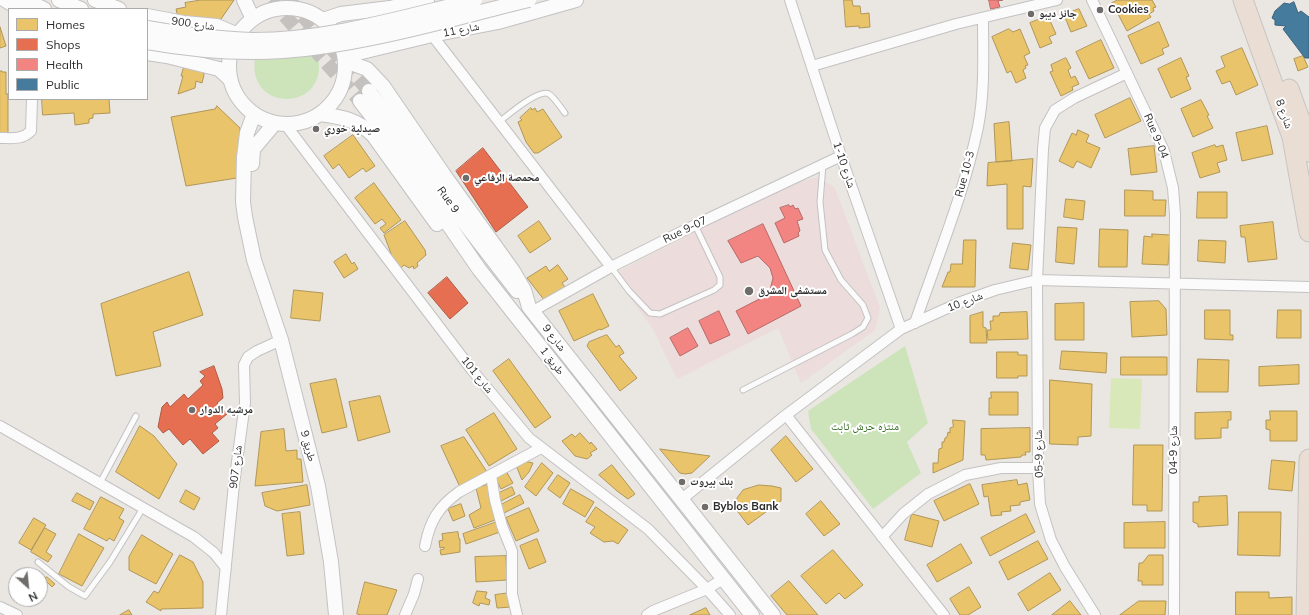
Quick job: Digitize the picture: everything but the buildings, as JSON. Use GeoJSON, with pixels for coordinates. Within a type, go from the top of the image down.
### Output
{"type":"FeatureCollection","features":[{"type":"Feature","properties":{"kind":"highway","name":"شارع 8"},"geometry":{"type":"LineString","coordinates":[[1243,0],[1292,137],[1309,232]]}},
{"type":"Feature","properties":{"kind":"highway","name":"شارع 8"},"geometry":{"type":"LineString","coordinates":[[1255,0],[1306,136],[1309,152]]}},
{"type":"Feature","properties":{"kind":"highway"},"geometry":{"type":"LineString","coordinates":[[1306,615],[1309,459]]}},
{"type":"Feature","properties":{"kind":"street"},"geometry":{"type":"LineString","coordinates":[[5,0],[18,8]]}},
{"type":"Feature","properties":{"kind":"street"},"geometry":{"type":"LineString","coordinates":[[25,0],[42,8]]}},
{"type":"Feature","properties":{"kind":"street"},"geometry":{"type":"LineString","coordinates":[[59,0],[79,8]]}},
{"type":"Feature","properties":{"kind":"street"},"geometry":{"type":"LineString","coordinates":[[95,0],[116,8]]}},
{"type":"Feature","properties":{"kind":"street"},"geometry":{"type":"LineString","coordinates":[[244,0],[253,20]]}},
{"type":"Feature","properties":{"kind":"street"},"geometry":{"type":"LineString","coordinates":[[303,0],[310,12]]}},
{"type":"Feature","properties":{"kind":"street"},"geometry":{"type":"LineString","coordinates":[[323,20],[341,14],[390,8],[427,0]]}},
{"type":"Feature","properties":{"kind":"street"},"geometry":{"type":"LineString","coordinates":[[148,28],[212,38],[254,40],[291,38],[325,34],[356,28],[475,0]]}},
{"type":"Feature","properties":{"kind":"street"},"geometry":{"type":"LineString","coordinates":[[148,42],[181,48],[216,51],[284,51],[334,45],[401,31],[529,0]]}},
{"type":"Feature","properties":{"kind":"street","name":"شارع 11"},"geometry":{"type":"LineString","coordinates":[[345,59],[432,36],[498,22],[576,0]]}},
{"type":"Feature","properties":{"kind":"street","name":"شارع 10-1"},"geometry":{"type":"LineString","coordinates":[[790,0],[841,156],[901,329]]}},
{"type":"Feature","properties":{"kind":"street"},"geometry":{"type":"LineString","coordinates":[[812,66],[983,18],[1057,0]]}},
{"type":"Feature","properties":{"kind":"street","name":"Rue 9-04"},"geometry":{"type":"LineString","coordinates":[[1092,0],[1164,151],[1173,188],[1175,214],[1174,284]]}},
{"type":"Feature","properties":{"kind":"street"},"geometry":{"type":"LineString","coordinates":[[148,53],[167,56],[219,69],[230,79],[240,100],[254,114],[264,119],[280,123],[303,122],[320,114],[335,100],[344,82],[345,59],[337,36],[323,20],[310,12],[291,8],[271,10],[253,20],[238,35],[232,49],[230,79]]}},
{"type":"Feature","properties":{"kind":"street","name":"شارع 900"},"geometry":{"type":"LineString","coordinates":[[148,16],[184,23],[217,26],[238,35]]}},
{"type":"Feature","properties":{"kind":"street","name":"Rue 10-3"},"geometry":{"type":"LineString","coordinates":[[915,323],[951,223],[978,126],[983,81],[983,18]]}},
{"type":"Feature","properties":{"kind":"street"},"geometry":{"type":"LineString","coordinates":[[432,36],[611,267]]}},
{"type":"Feature","properties":{"kind":"street","name":"شارع 9"},"geometry":{"type":"LineString","coordinates":[[345,59],[367,68],[383,86],[444,175],[513,271],[524,290],[531,309],[773,615]]}},
{"type":"Feature","properties":{"kind":"street","name":"شارع 9-05"},"geometry":{"type":"LineString","coordinates":[[1094,615],[1065,567],[1051,540],[1040,504],[1038,468],[1037,280],[1045,128],[1055,110],[1074,98],[1127,73]]}},
{"type":"Feature","properties":{"kind":"street","name":"Rue 9"},"geometry":{"type":"LineString","coordinates":[[364,96],[531,309]]}},
{"type":"Feature","properties":{"kind":"street","name":"طريق 1"},"geometry":{"type":"LineString","coordinates":[[364,96],[388,138],[479,269],[723,579],[747,612]]}},
{"type":"Feature","properties":{"kind":"street"},"geometry":{"type":"LineString","coordinates":[[0,138],[24,137],[31,131],[32,100]]}},
{"type":"Feature","properties":{"kind":"street","name":"طريق 9"},"geometry":{"type":"LineString","coordinates":[[254,114],[247,133],[244,157],[243,202],[254,260],[281,340],[318,486],[331,562],[336,615]]}},
{"type":"Feature","properties":{"kind":"street"},"geometry":{"type":"LineString","coordinates":[[320,114],[345,118],[365,128],[373,135],[475,275],[517,317]]}},
{"type":"Feature","properties":{"kind":"street","name":"طريق 9"},"geometry":{"type":"LineString","coordinates":[[262,280],[252,209],[252,153],[256,146],[280,123]]}},
{"type":"Feature","properties":{"kind":"street","name":"شارع 101"},"geometry":{"type":"LineString","coordinates":[[280,123],[472,370],[529,438],[648,528],[730,615]]}},
{"type":"Feature","properties":{"kind":"street","name":"Rue 9-07"},"geometry":{"type":"LineString","coordinates":[[531,309],[695,225],[841,156]]}},
{"type":"Feature","properties":{"kind":"street","name":"شارع 10"},"geometry":{"type":"LineString","coordinates":[[682,499],[786,416],[901,329],[961,302],[994,290],[1037,280],[1309,287]]}},
{"type":"Feature","properties":{"kind":"street","name":"شارع 9-04"},"geometry":{"type":"LineString","coordinates":[[1174,284],[1174,615]]}},
{"type":"Feature","properties":{"kind":"street","name":"شارع 907"},"geometry":{"type":"LineString","coordinates":[[221,615],[234,484],[245,402],[244,365],[248,357],[257,351],[281,340]]}},
{"type":"Feature","properties":{"kind":"street"},"geometry":{"type":"LineString","coordinates":[[786,416],[944,615]]}},
{"type":"Feature","properties":{"kind":"street"},"geometry":{"type":"LineString","coordinates":[[0,426],[194,537],[214,553],[226,568]]}},
{"type":"Feature","properties":{"kind":"street"},"geometry":{"type":"LineString","coordinates":[[425,546],[430,525],[446,501],[459,492],[541,448]]}},
{"type":"Feature","properties":{"kind":"street"},"geometry":{"type":"LineString","coordinates":[[882,537],[904,514],[928,494],[965,475],[1001,468],[1038,468]]}},
{"type":"Feature","properties":{"kind":"street"},"geometry":{"type":"LineString","coordinates":[[491,475],[495,500],[502,526],[512,551],[512,594],[517,615]]}},
{"type":"Feature","properties":{"kind":"street"},"geometry":{"type":"LineString","coordinates":[[405,615],[414,594],[418,579]]}},
{"type":"Feature","properties":{"kind":"street"},"geometry":{"type":"LineString","coordinates":[[647,615],[653,611],[707,589],[723,579]]}},
{"type":"Feature","properties":{"kind":"street"},"geometry":{"type":"LineString","coordinates":[[0,607],[17,615]]}},
{"type":"Feature","properties":{"kind":"lane"},"geometry":{"type":"LineString","coordinates":[[499,122],[528,100],[545,93],[549,94],[566,113]]}},
{"type":"Feature","properties":{"kind":"lane"},"geometry":{"type":"LineString","coordinates":[[743,390],[852,334],[863,327],[868,318],[863,305],[841,280],[825,250],[820,202],[823,165]]}},
{"type":"Feature","properties":{"kind":"lane"},"geometry":{"type":"LineString","coordinates":[[611,267],[629,291],[650,313],[660,314],[714,290],[720,285],[720,277],[695,225]]}},
{"type":"Feature","properties":{"kind":"lane"},"geometry":{"type":"LineString","coordinates":[[100,483],[136,416]]}},
{"type":"Feature","properties":{"kind":"lane"},"geometry":{"type":"LineString","coordinates":[[38,562],[68,588],[85,596],[110,562],[143,508]]}},
{"type":"Feature","properties":{"kind":"shaded area","name":"مستشفى المشرق"},"geometry":{"type":"Polygon","coordinates":[[[819,177],[835,188],[880,308],[875,330],[801,383],[778,328],[677,379],[653,329],[613,274],[789,184],[819,177]]]}},
{"type":"Feature","properties":{"kind":"green space"},"geometry":{"type":"Polygon","coordinates":[[[317,52],[319,72],[313,87],[301,96],[287,99],[273,96],[262,88],[255,73],[256,53],[317,52]]]}},
{"type":"Feature","properties":{"kind":"green space","name":"منتزه حرش ثابت"},"geometry":{"type":"Polygon","coordinates":[[[905,346],[928,423],[907,442],[921,473],[873,509],[811,429],[808,411],[905,346]]]}},
{"type":"Feature","properties":{"kind":"green space"},"geometry":{"type":"Polygon","coordinates":[[[1111,378],[1142,379],[1140,429],[1109,428],[1111,378]]]}},
{"type":"Feature","properties":{"kind":"tunnel"},"geometry":{"type":"LineString","coordinates":[[271,0],[360,101]]}},
{"type":"Feature","properties":{"kind":"tunnel"},"geometry":{"type":"LineString","coordinates":[[289,0],[369,91]]}},
{"type":"Feature","properties":{"kind":"place","name":"Cookies"},"geometry":{"type":"Point","coordinates":[1100,10]}},
{"type":"Feature","properties":{"kind":"place","name":"جانز ديبو"},"geometry":{"type":"Point","coordinates":[1031,14]}},
{"type":"Feature","properties":{"kind":"place","name":"صيدلية خوري"},"geometry":{"type":"Point","coordinates":[316,129]}},
{"type":"Feature","properties":{"kind":"place","name":"محمصة الرفاعي"},"geometry":{"type":"Point","coordinates":[466,178]}},
{"type":"Feature","properties":{"kind":"place","name":"مستشفى المشرق"},"geometry":{"type":"Point","coordinates":[749,291]}},
{"type":"Feature","properties":{"kind":"place","name":"مرشيه الدوار"},"geometry":{"type":"Point","coordinates":[192,410]}},
{"type":"Feature","properties":{"kind":"place","name":"بنك بيروت"},"geometry":{"type":"Point","coordinates":[682,482]}},
{"type":"Feature","properties":{"kind":"place","name":"Byblos Bank"},"geometry":{"type":"Point","coordinates":[705,507]}}]}
